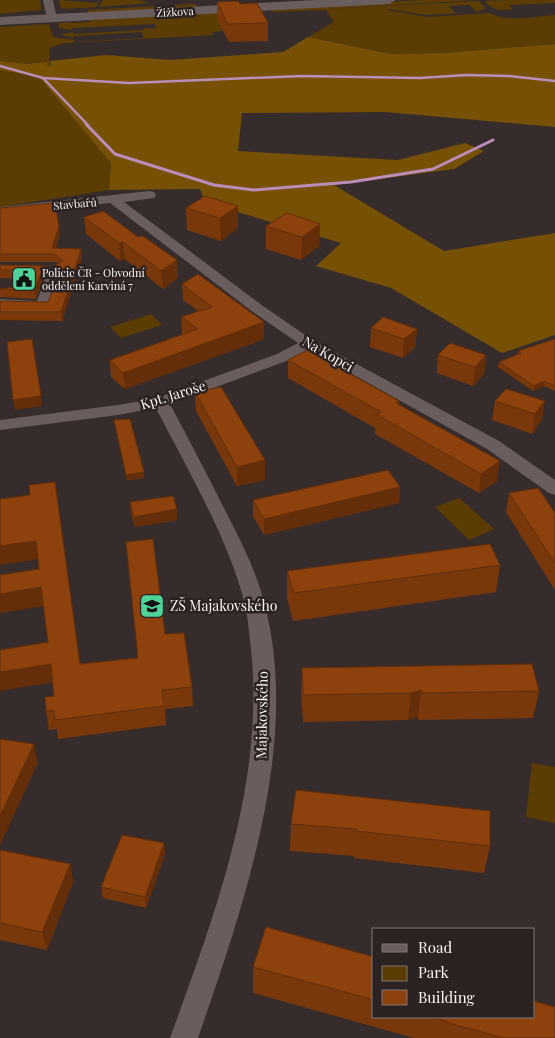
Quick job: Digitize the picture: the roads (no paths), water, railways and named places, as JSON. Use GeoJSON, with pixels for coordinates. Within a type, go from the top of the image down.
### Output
{"type":"FeatureCollection","features":[{"type":"Feature","properties":{"kind":"street"},"geometry":{"type":"LineString","coordinates":[[48,0],[52,20]]}},
{"type":"Feature","properties":{"kind":"street","name":"Žižkova"},"geometry":{"type":"LineString","coordinates":[[0,22],[389,0]]}},
{"type":"Feature","properties":{"kind":"street","name":"Stavbařů"},"geometry":{"type":"LineString","coordinates":[[0,211],[150,195]]}},
{"type":"Feature","properties":{"kind":"street","name":"Na Kopci"},"geometry":{"type":"LineString","coordinates":[[114,200],[258,309],[309,344],[493,445],[555,489]]}},
{"type":"Feature","properties":{"kind":"street"},"geometry":{"type":"LineString","coordinates":[[0,303],[43,306],[51,271]]}},
{"type":"Feature","properties":{"kind":"street","name":"Kpt. Jaroše"},"geometry":{"type":"LineString","coordinates":[[0,425],[118,410],[161,402],[283,357],[309,344]]}},
{"type":"Feature","properties":{"kind":"street","name":"Majakovského"},"geometry":{"type":"LineString","coordinates":[[161,402],[234,546],[258,618],[265,683],[262,758],[245,848],[219,939],[184,1038]]}},
{"type":"Feature","properties":{"kind":"waterway"},"geometry":{"type":"LineString","coordinates":[[0,66],[43,78]]}},
{"type":"Feature","properties":{"kind":"waterway"},"geometry":{"type":"LineString","coordinates":[[43,78],[129,83],[302,76],[420,78],[466,75],[509,76],[555,81]]}},
{"type":"Feature","properties":{"kind":"waterway"},"geometry":{"type":"LineString","coordinates":[[43,78],[88,125]]}},
{"type":"Feature","properties":{"kind":"waterway"},"geometry":{"type":"LineString","coordinates":[[86,124],[115,154],[214,185],[254,190],[351,182],[433,169],[493,140]]}},
{"type":"Feature","properties":{"kind":"place","name":"Policie ČR - Obvodní oddělení Karviná 7"},"geometry":{"type":"Point","coordinates":[24,279]}},
{"type":"Feature","properties":{"kind":"place","name":"ZŠ Majakovského"},"geometry":{"type":"Point","coordinates":[152,606]}}]}
